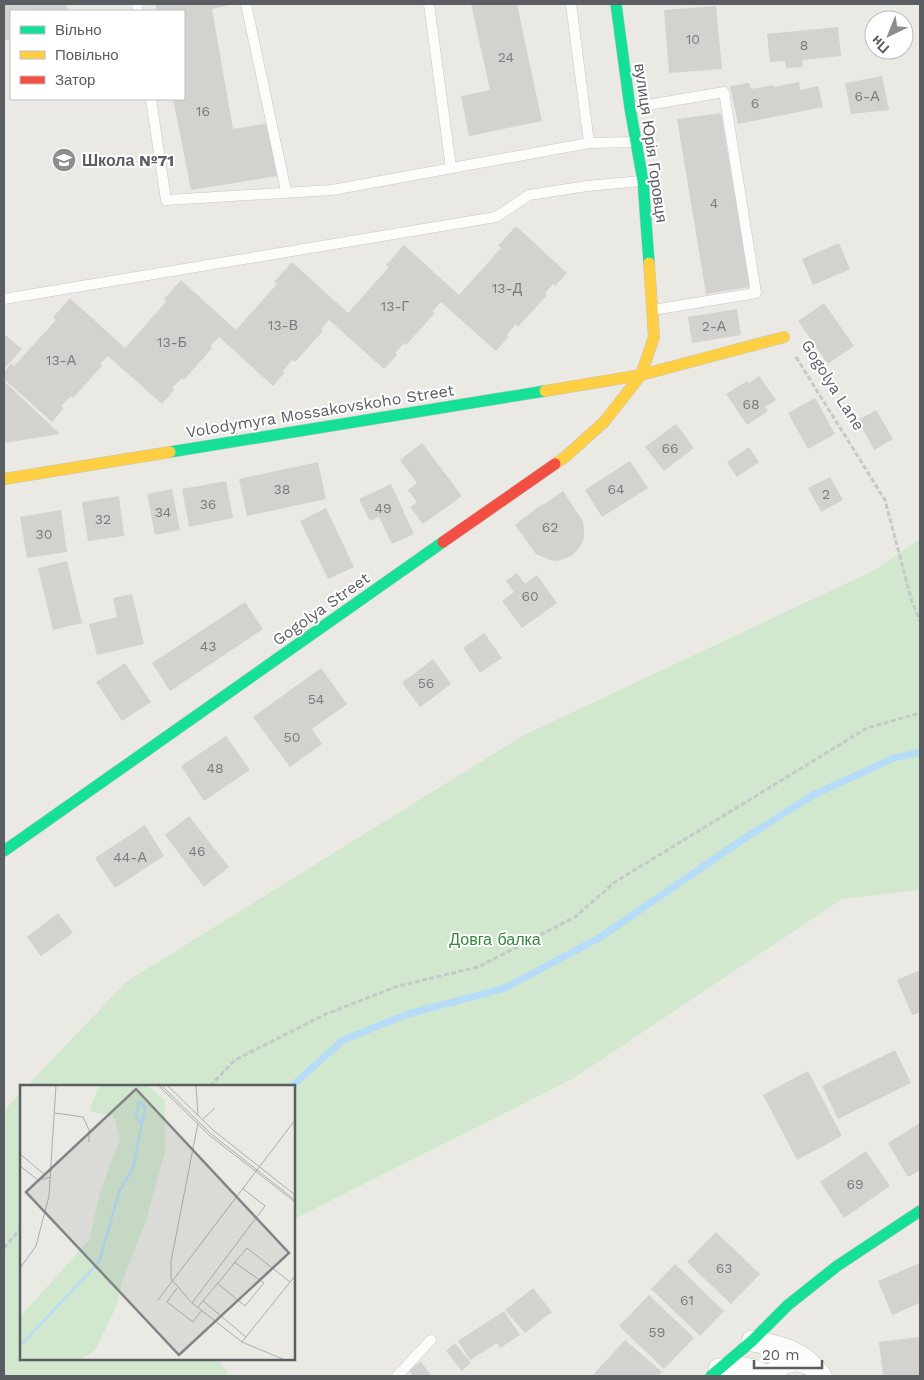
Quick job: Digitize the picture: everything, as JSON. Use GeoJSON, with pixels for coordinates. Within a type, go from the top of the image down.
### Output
{"type":"FeatureCollection","features":[{"type":"Feature","properties":{"kind":"street","name":"вулиця Юрія Горовця"},"geometry":{"type":"LineString","coordinates":[[616,4],[630,108],[643,181],[654,337],[641,375]]}},
{"type":"Feature","properties":{"kind":"street","name":"Gogolya Lane"},"geometry":{"type":"LineString","coordinates":[[641,375],[784,337]]}},
{"type":"Feature","properties":{"kind":"street","name":"Volodymyra Mossakovskoho Street"},"geometry":{"type":"LineString","coordinates":[[4,479],[641,375]]}},
{"type":"Feature","properties":{"kind":"street","name":"Gogolya Street"},"geometry":{"type":"LineString","coordinates":[[4,851],[565,457],[604,422],[641,375]]}},
{"type":"Feature","properties":{"kind":"street"},"geometry":{"type":"LineString","coordinates":[[715,1373],[752,1341],[788,1305],[837,1266],[920,1211]]}},
{"type":"Feature","properties":{"kind":"street"},"geometry":{"type":"LineString","coordinates":[[752,1341],[778,1346],[797,1353],[817,1371]]}},
{"type":"Feature","properties":{"kind":"street"},"geometry":{"type":"LineString","coordinates":[[771,1376],[782,1364],[797,1360],[817,1371]]}},
{"type":"Feature","properties":{"kind":"street"},"geometry":{"type":"LineString","coordinates":[[715,1373],[740,1367],[756,1370],[767,1376]]}},
{"type":"Feature","properties":{"kind":"lane"},"geometry":{"type":"LineString","coordinates":[[246,4],[286,191]]}},
{"type":"Feature","properties":{"kind":"lane"},"geometry":{"type":"LineString","coordinates":[[429,4],[451,168]]}},
{"type":"Feature","properties":{"kind":"lane"},"geometry":{"type":"LineString","coordinates":[[571,4],[589,143]]}},
{"type":"Feature","properties":{"kind":"lane"},"geometry":{"type":"LineString","coordinates":[[630,108],[724,92],[756,293],[652,310]]}},
{"type":"Feature","properties":{"kind":"lane"},"geometry":{"type":"LineString","coordinates":[[151,100],[166,200],[332,190],[589,143],[636,142]]}},
{"type":"Feature","properties":{"kind":"lane"},"geometry":{"type":"LineString","coordinates":[[4,299],[496,217],[529,195],[587,186],[643,181]]}},
{"type":"Feature","properties":{"kind":"lane"},"geometry":{"type":"LineString","coordinates":[[397,1376],[431,1340]]}},
{"type":"Feature","properties":{"kind":"path","name":"Gogolya Lane"},"geometry":{"type":"LineString","coordinates":[[784,337],[885,500],[912,602],[920,621]]}},
{"type":"Feature","properties":{"kind":"path"},"geometry":{"type":"LineString","coordinates":[[211,1085],[235,1060],[326,1014],[398,986],[478,967],[575,917],[615,882],[867,728],[920,713]]}},
{"type":"Feature","properties":{"kind":"path"},"geometry":{"type":"LineString","coordinates":[[4,1248],[20,1229]]}},
{"type":"Feature","properties":{"kind":"green space","name":"Довга балка"},"geometry":{"type":"Polygon","coordinates":[[[920,539],[920,890],[842,899],[574,1078],[295,1218],[295,1085],[28,1085],[126,982],[524,735],[875,570],[920,539]]]}},
{"type":"Feature","properties":{"kind":"green space"},"geometry":{"type":"Polygon","coordinates":[[[20,1093],[20,1360],[219,1360],[230,1376],[4,1376],[4,1111],[20,1093]]]}},
{"type":"Feature","properties":{"kind":"building"},"geometry":{"type":"Polygon","coordinates":[[[4,4],[67,4],[68,10],[10,10],[10,39],[4,40],[4,4]]]}},
{"type":"Feature","properties":{"kind":"building"},"geometry":{"type":"Polygon","coordinates":[[[155,4],[234,4],[212,9],[233,129],[268,123],[277,176],[191,190],[173,100],[185,100],[185,10],[157,10],[155,4]]]}},
{"type":"Feature","properties":{"kind":"building"},"geometry":{"type":"Polygon","coordinates":[[[471,4],[517,4],[542,121],[469,136],[461,96],[490,90],[471,4]]]}},
{"type":"Feature","properties":{"kind":"building"},"geometry":{"type":"Polygon","coordinates":[[[716,6],[722,69],[669,73],[664,10],[716,6]]]}},
{"type":"Feature","properties":{"kind":"building"},"geometry":{"type":"Polygon","coordinates":[[[838,27],[841,56],[802,60],[803,67],[786,68],[785,61],[770,62],[767,34],[838,27]]]}},
{"type":"Feature","properties":{"kind":"building"},"geometry":{"type":"Polygon","coordinates":[[[882,76],[889,110],[851,114],[845,83],[882,76]]]}},
{"type":"Feature","properties":{"kind":"building"},"geometry":{"type":"Polygon","coordinates":[[[799,82],[800,90],[818,86],[823,107],[738,124],[730,86],[749,83],[751,89],[799,82]]]}},
{"type":"Feature","properties":{"kind":"building"},"geometry":{"type":"Polygon","coordinates":[[[721,113],[750,287],[706,294],[677,119],[721,113]]]}},
{"type":"Feature","properties":{"kind":"building"},"geometry":{"type":"Polygon","coordinates":[[[516,226],[567,273],[555,286],[553,284],[545,293],[547,295],[518,327],[516,324],[507,335],[509,336],[496,351],[441,302],[432,312],[435,313],[406,345],[404,343],[395,353],[397,355],[384,369],[329,320],[321,329],[323,331],[295,362],[292,360],[273,386],[219,337],[210,346],[212,348],[184,380],[182,378],[172,388],[174,390],[162,404],[108,356],[100,364],[102,366],[73,398],[71,396],[61,406],[64,408],[52,422],[4,379],[4,372],[11,363],[14,366],[56,320],[53,317],[70,298],[125,348],[166,302],[164,299],[181,280],[236,330],[277,284],[274,282],[292,262],[348,313],[389,267],[386,265],[404,245],[459,295],[501,248],[498,246],[516,226]]]}},
{"type":"Feature","properties":{"kind":"building"},"geometry":{"type":"Polygon","coordinates":[[[839,243],[850,269],[813,285],[802,259],[839,243]]]}},
{"type":"Feature","properties":{"kind":"building"},"geometry":{"type":"Polygon","coordinates":[[[824,303],[854,346],[828,364],[798,321],[824,303]]]}},
{"type":"Feature","properties":{"kind":"building"},"geometry":{"type":"Polygon","coordinates":[[[737,309],[741,335],[692,343],[688,317],[737,309]]]}},
{"type":"Feature","properties":{"kind":"building"},"geometry":{"type":"Polygon","coordinates":[[[4,334],[22,349],[4,369],[4,334]]]}},
{"type":"Feature","properties":{"kind":"building"},"geometry":{"type":"Polygon","coordinates":[[[759,376],[776,400],[765,407],[768,411],[747,425],[726,394],[759,376]]]}},
{"type":"Feature","properties":{"kind":"building"},"geometry":{"type":"Polygon","coordinates":[[[4,381],[60,434],[4,443],[4,381]]]}},
{"type":"Feature","properties":{"kind":"building"},"geometry":{"type":"Polygon","coordinates":[[[815,398],[835,434],[808,449],[788,413],[815,398]]]}},
{"type":"Feature","properties":{"kind":"building"},"geometry":{"type":"Polygon","coordinates":[[[876,410],[893,439],[874,450],[858,420],[876,410]]]}},
{"type":"Feature","properties":{"kind":"building"},"geometry":{"type":"Polygon","coordinates":[[[676,424],[694,448],[664,471],[645,447],[676,424]]]}},
{"type":"Feature","properties":{"kind":"building"},"geometry":{"type":"Polygon","coordinates":[[[422,443],[462,496],[423,524],[410,507],[417,502],[408,490],[417,483],[400,460],[422,443]]]}},
{"type":"Feature","properties":{"kind":"building"},"geometry":{"type":"Polygon","coordinates":[[[749,447],[759,462],[737,477],[727,462],[749,447]]]}},
{"type":"Feature","properties":{"kind":"building"},"geometry":{"type":"Polygon","coordinates":[[[630,461],[648,488],[602,517],[585,490],[630,461]]]}},
{"type":"Feature","properties":{"kind":"building"},"geometry":{"type":"Polygon","coordinates":[[[318,462],[326,499],[247,516],[239,479],[318,462]]]}},
{"type":"Feature","properties":{"kind":"building"},"geometry":{"type":"Polygon","coordinates":[[[830,477],[843,500],[821,512],[808,488],[830,477]]]}},
{"type":"Feature","properties":{"kind":"building"},"geometry":{"type":"Polygon","coordinates":[[[226,481],[233,518],[189,527],[182,489],[226,481]]]}},
{"type":"Feature","properties":{"kind":"building"},"geometry":{"type":"Polygon","coordinates":[[[391,484],[414,534],[392,544],[379,517],[370,521],[359,499],[391,484]]]}},
{"type":"Feature","properties":{"kind":"building"},"geometry":{"type":"Polygon","coordinates":[[[172,489],[180,530],[155,535],[147,494],[172,489]]]}},
{"type":"Feature","properties":{"kind":"building"},"geometry":{"type":"Polygon","coordinates":[[[563,491],[583,521],[584,537],[582,544],[572,556],[557,561],[536,554],[515,525],[563,491]]]}},
{"type":"Feature","properties":{"kind":"building"},"geometry":{"type":"Polygon","coordinates":[[[119,496],[124,536],[88,541],[82,502],[119,496]]]}},
{"type":"Feature","properties":{"kind":"building"},"geometry":{"type":"Polygon","coordinates":[[[326,508],[354,567],[328,579],[300,521],[326,508]]]}},
{"type":"Feature","properties":{"kind":"building"},"geometry":{"type":"Polygon","coordinates":[[[61,510],[67,552],[27,558],[20,517],[61,510]]]}},
{"type":"Feature","properties":{"kind":"building"},"geometry":{"type":"Polygon","coordinates":[[[67,561],[82,623],[53,630],[38,568],[67,561]]]}},
{"type":"Feature","properties":{"kind":"building"},"geometry":{"type":"Polygon","coordinates":[[[517,573],[525,584],[537,575],[557,603],[522,628],[502,601],[514,592],[506,581],[517,573]]]}},
{"type":"Feature","properties":{"kind":"building"},"geometry":{"type":"Polygon","coordinates":[[[132,594],[144,644],[97,655],[89,624],[117,617],[113,598],[132,594]]]}},
{"type":"Feature","properties":{"kind":"building"},"geometry":{"type":"Polygon","coordinates":[[[245,602],[263,629],[170,691],[152,663],[245,602]]]}},
{"type":"Feature","properties":{"kind":"building"},"geometry":{"type":"Polygon","coordinates":[[[484,633],[502,658],[480,673],[463,648],[484,633]]]}},
{"type":"Feature","properties":{"kind":"building"},"geometry":{"type":"Polygon","coordinates":[[[433,659],[451,684],[420,707],[402,683],[433,659]]]}},
{"type":"Feature","properties":{"kind":"building"},"geometry":{"type":"Polygon","coordinates":[[[125,663],[151,702],[122,721],[96,682],[125,663]]]}},
{"type":"Feature","properties":{"kind":"building"},"geometry":{"type":"Polygon","coordinates":[[[321,668],[347,704],[312,729],[322,744],[290,767],[253,717],[321,668]]]}},
{"type":"Feature","properties":{"kind":"building"},"geometry":{"type":"Polygon","coordinates":[[[226,736],[250,770],[204,801],[181,766],[226,736]]]}},
{"type":"Feature","properties":{"kind":"building"},"geometry":{"type":"Polygon","coordinates":[[[189,816],[229,867],[204,887],[165,835],[189,816]]]}},
{"type":"Feature","properties":{"kind":"building"},"geometry":{"type":"Polygon","coordinates":[[[145,825],[164,856],[115,888],[95,858],[145,825]]]}},
{"type":"Feature","properties":{"kind":"building"},"geometry":{"type":"Polygon","coordinates":[[[58,913],[73,933],[41,956],[27,937],[58,913]]]}},
{"type":"Feature","properties":{"kind":"building"},"geometry":{"type":"Polygon","coordinates":[[[920,970],[920,1017],[919,1013],[912,1015],[897,980],[920,970]]]}},
{"type":"Feature","properties":{"kind":"building"},"geometry":{"type":"Polygon","coordinates":[[[895,1050],[911,1083],[838,1119],[822,1086],[895,1050]]]}},
{"type":"Feature","properties":{"kind":"building"},"geometry":{"type":"Polygon","coordinates":[[[808,1071],[842,1136],[797,1160],[763,1095],[808,1071]]]}},
{"type":"Feature","properties":{"kind":"building"},"geometry":{"type":"Polygon","coordinates":[[[920,1123],[920,1170],[908,1177],[888,1143],[920,1123]]]}},
{"type":"Feature","properties":{"kind":"building"},"geometry":{"type":"Polygon","coordinates":[[[866,1151],[890,1186],[844,1218],[820,1182],[866,1151]]]}},
{"type":"Feature","properties":{"kind":"building"},"geometry":{"type":"Polygon","coordinates":[[[716,1232],[760,1274],[731,1304],[687,1262],[716,1232]]]}},
{"type":"Feature","properties":{"kind":"building"},"geometry":{"type":"Polygon","coordinates":[[[920,1263],[920,1303],[892,1315],[878,1281],[920,1263]]]}},
{"type":"Feature","properties":{"kind":"building"},"geometry":{"type":"Polygon","coordinates":[[[675,1264],[724,1311],[700,1336],[651,1289],[675,1264]]]}},
{"type":"Feature","properties":{"kind":"building"},"geometry":{"type":"Polygon","coordinates":[[[533,1288],[552,1312],[525,1333],[505,1310],[533,1288]]]}},
{"type":"Feature","properties":{"kind":"building"},"geometry":{"type":"Polygon","coordinates":[[[649,1295],[694,1338],[664,1369],[619,1326],[649,1295]]]}},
{"type":"Feature","properties":{"kind":"building"},"geometry":{"type":"Polygon","coordinates":[[[504,1311],[520,1335],[500,1348],[497,1343],[470,1360],[458,1341],[504,1311]]]}},
{"type":"Feature","properties":{"kind":"building"},"geometry":{"type":"Polygon","coordinates":[[[919,1337],[920,1376],[883,1376],[879,1342],[919,1337]]]}},
{"type":"Feature","properties":{"kind":"building"},"geometry":{"type":"Polygon","coordinates":[[[625,1340],[662,1372],[658,1376],[592,1376],[625,1340]]]}},
{"type":"Feature","properties":{"kind":"building"},"geometry":{"type":"Polygon","coordinates":[[[455,1343],[471,1363],[462,1371],[446,1351],[455,1343]]]}},
{"type":"Feature","properties":{"kind":"building"},"geometry":{"type":"Polygon","coordinates":[[[421,1362],[431,1375],[413,1376],[409,1370],[421,1362]]]}},
{"type":"Feature","properties":{"kind":"waterway"},"geometry":{"type":"LineString","coordinates":[[293,1085],[343,1040],[408,1014],[505,988],[599,938],[742,840],[813,795],[894,758],[920,752]]}},
{"type":"Feature","properties":{"kind":"traffic: fast"},"geometry":{"type":"LineString","coordinates":[[616,4],[630,108],[643,181],[649,263]]}},
{"type":"Feature","properties":{"kind":"traffic: fast"},"geometry":{"type":"LineString","coordinates":[[170,452],[545,391]]}},
{"type":"Feature","properties":{"kind":"traffic: fast"},"geometry":{"type":"LineString","coordinates":[[4,851],[443,542]]}},
{"type":"Feature","properties":{"kind":"traffic: fast"},"geometry":{"type":"LineString","coordinates":[[711,1376],[752,1341],[788,1305],[837,1266],[920,1211]]}},
{"type":"Feature","properties":{"kind":"traffic: slow"},"geometry":{"type":"LineString","coordinates":[[555,464],[604,422],[641,375],[654,337],[649,263]]}},
{"type":"Feature","properties":{"kind":"traffic: slow"},"geometry":{"type":"LineString","coordinates":[[545,391],[641,375],[784,337]]}},
{"type":"Feature","properties":{"kind":"traffic: slow"},"geometry":{"type":"LineString","coordinates":[[4,479],[170,452]]}},
{"type":"Feature","properties":{"kind":"traffic: jam"},"geometry":{"type":"LineString","coordinates":[[443,542],[555,464]]}},
{"type":"Feature","properties":{"kind":"place","name":"Школа №71"},"geometry":{"type":"Point","coordinates":[64,160]}}]}
